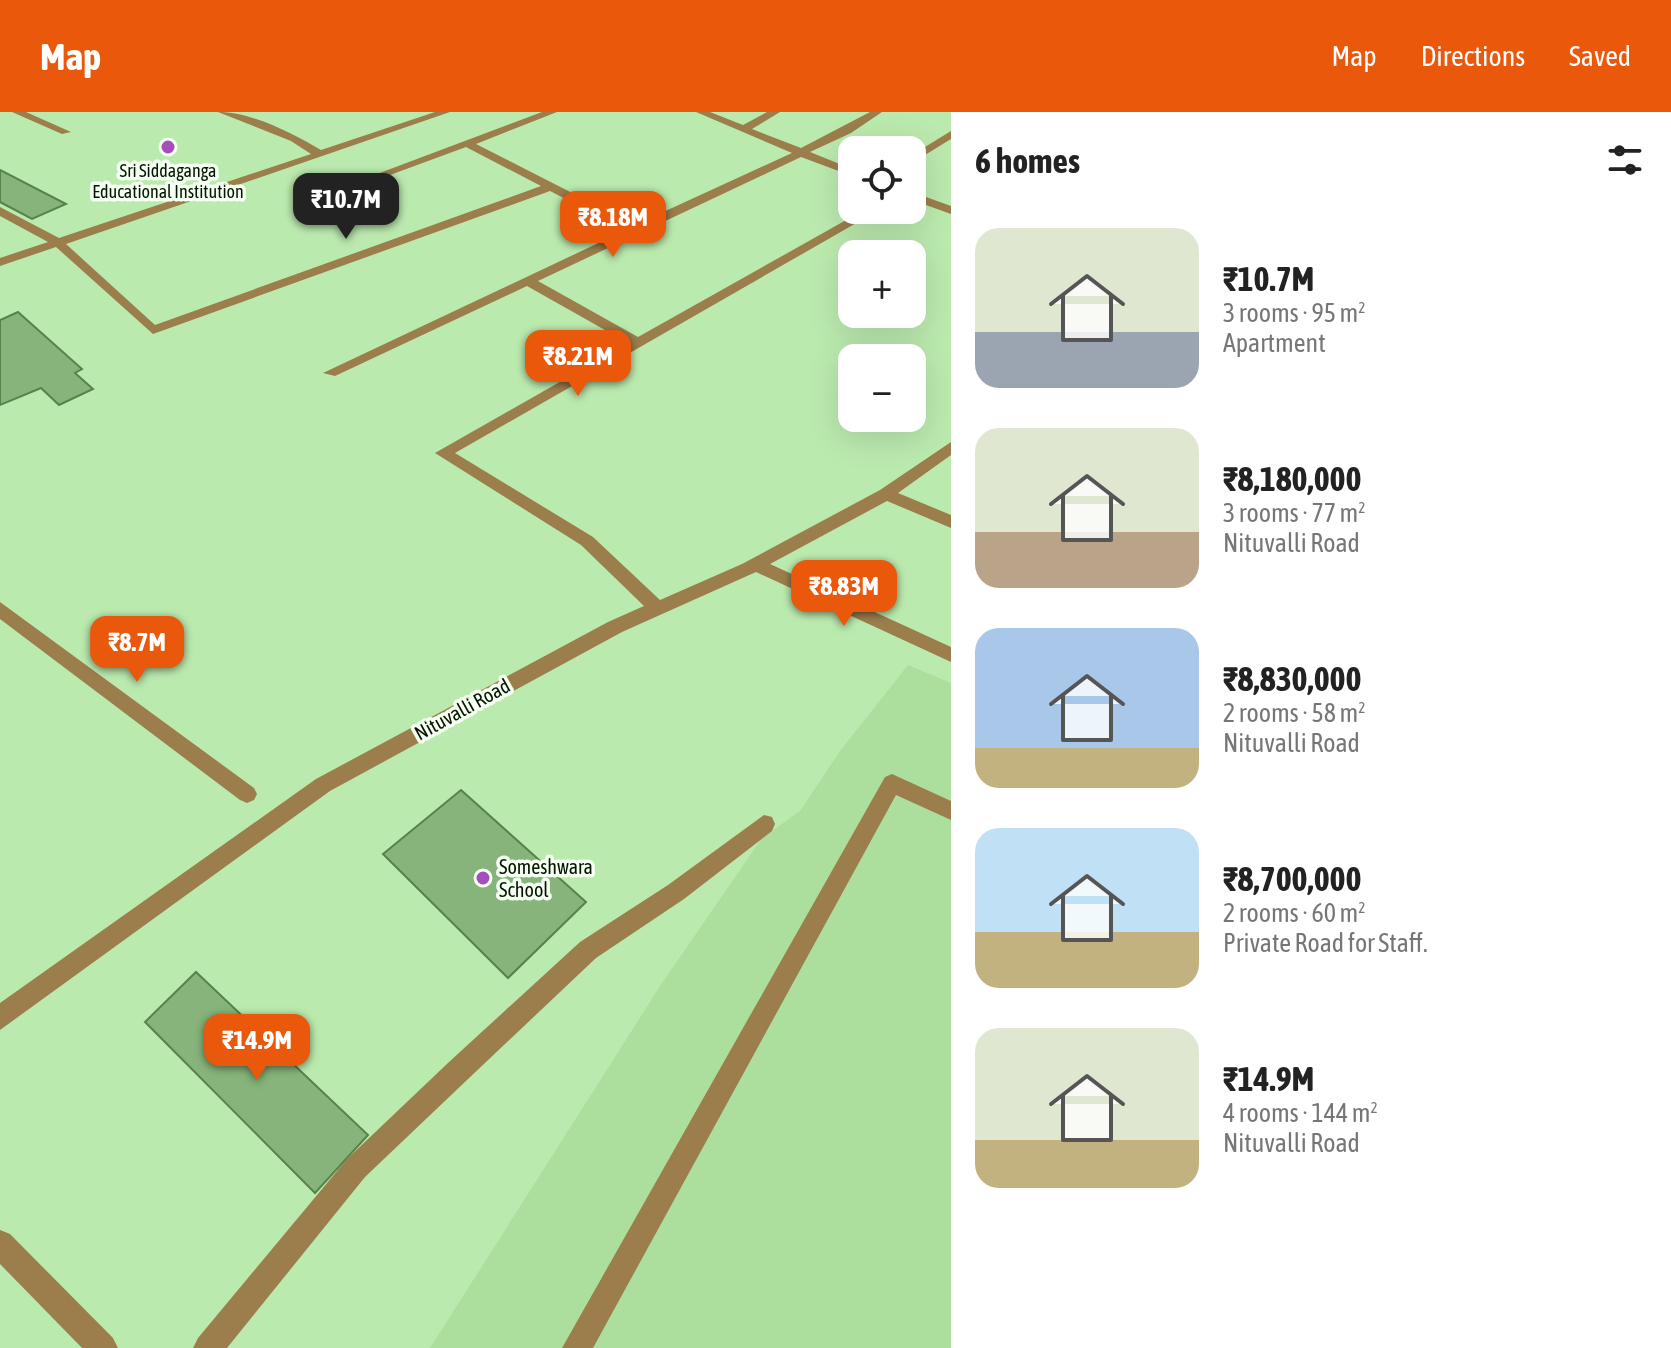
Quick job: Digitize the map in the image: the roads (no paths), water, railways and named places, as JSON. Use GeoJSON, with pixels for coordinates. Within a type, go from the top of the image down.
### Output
{"type":"FeatureCollection","features":[{"type":"Feature","properties":{"kind":"street"},"geometry":{"type":"LineString","coordinates":[[17,112],[66,132]]}},
{"type":"Feature","properties":{"kind":"street"},"geometry":{"type":"LineString","coordinates":[[223,112],[295,139],[321,155]]}},
{"type":"Feature","properties":{"kind":"street"},"geometry":{"type":"LineString","coordinates":[[0,262],[445,112]]}},
{"type":"Feature","properties":{"kind":"street"},"geometry":{"type":"LineString","coordinates":[[367,180],[552,112]]}},
{"type":"Feature","properties":{"kind":"street"},"geometry":{"type":"LineString","coordinates":[[701,112],[838,167]]}},
{"type":"Feature","properties":{"kind":"street"},"geometry":{"type":"LineString","coordinates":[[743,129],[775,112]]}},
{"type":"Feature","properties":{"kind":"street"},"geometry":{"type":"LineString","coordinates":[[330,373],[847,131],[877,112]]}},
{"type":"Feature","properties":{"kind":"street"},"geometry":{"type":"LineString","coordinates":[[926,151],[951,134]]}},
{"type":"Feature","properties":{"kind":"street"},"geometry":{"type":"LineString","coordinates":[[466,143],[633,229]]}},
{"type":"Feature","properties":{"kind":"street"},"geometry":{"type":"LineString","coordinates":[[0,211],[56,241],[153,330],[550,187]]}},
{"type":"Feature","properties":{"kind":"street"},"geometry":{"type":"LineString","coordinates":[[926,201],[951,210]]}},
{"type":"Feature","properties":{"kind":"street"},"geometry":{"type":"LineString","coordinates":[[657,608],[587,541],[443,453],[848,224]]}},
{"type":"Feature","properties":{"kind":"street"},"geometry":{"type":"LineString","coordinates":[[527,280],[638,343]]}},
{"type":"Feature","properties":{"kind":"street","name":"Nituvalli Road"},"geometry":{"type":"LineString","coordinates":[[0,1018],[323,785],[615,627],[755,564],[886,494],[951,447]]}},
{"type":"Feature","properties":{"kind":"street"},"geometry":{"type":"LineString","coordinates":[[886,494],[951,522]]}},
{"type":"Feature","properties":{"kind":"street"},"geometry":{"type":"LineString","coordinates":[[755,564],[951,655]]}},
{"type":"Feature","properties":{"kind":"street"},"geometry":{"type":"LineString","coordinates":[[0,609],[247,794]]}},
{"type":"Feature","properties":{"kind":"street"},"geometry":{"type":"LineString","coordinates":[[577,1348],[892,783],[951,811]]}},
{"type":"Feature","properties":{"kind":"street"},"geometry":{"type":"LineString","coordinates":[[208,1348],[356,1168],[458,1071],[588,950],[676,892],[764,824]]}},
{"type":"Feature","properties":{"kind":"street"},"geometry":{"type":"LineString","coordinates":[[0,1244],[103,1348]]}},
{"type":"Feature","properties":{"kind":"place","name":"Sri Siddaganga Educational Institution"},"geometry":{"type":"Point","coordinates":[168,147]}},
{"type":"Feature","properties":{"kind":"place","name":"Someshwara School"},"geometry":{"type":"Point","coordinates":[483,878]}}]}
